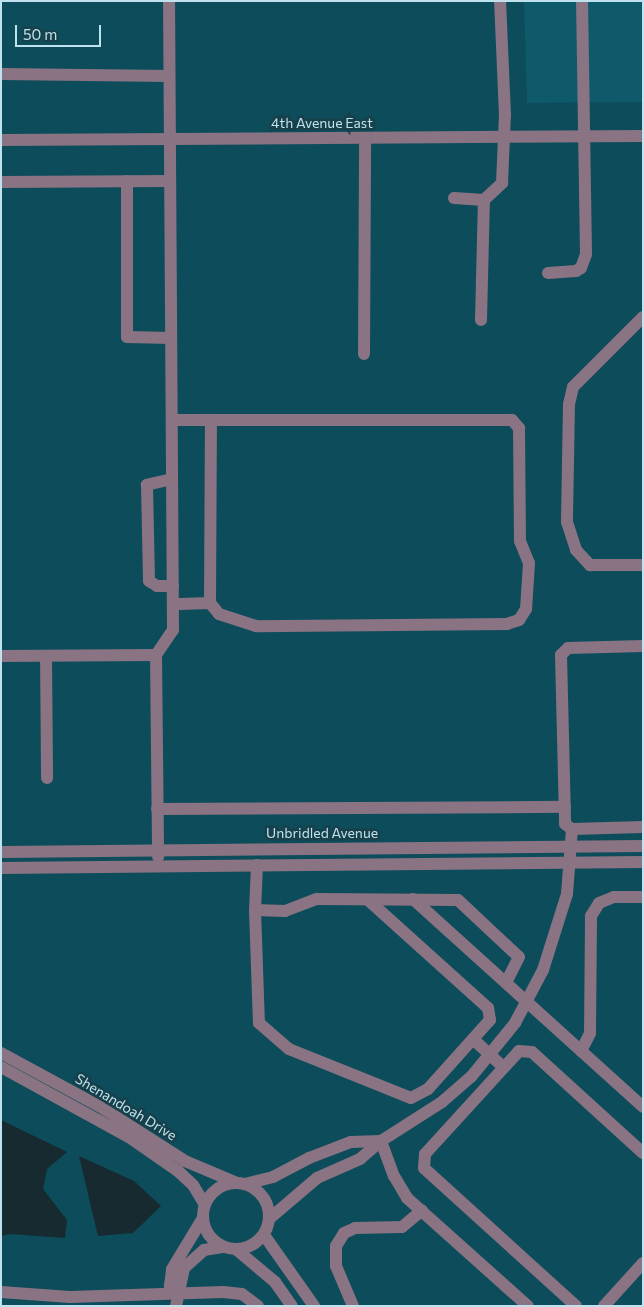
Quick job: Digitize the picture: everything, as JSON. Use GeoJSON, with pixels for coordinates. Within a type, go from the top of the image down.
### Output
{"type":"FeatureCollection","features":[{"type":"Feature","properties":{"kind":"street"},"geometry":{"type":"LineString","coordinates":[[158,866],[156,655],[173,630],[169,1]]}},
{"type":"Feature","properties":{"kind":"street"},"geometry":{"type":"LineString","coordinates":[[481,320],[484,200],[502,183],[505,137],[500,1]]}},
{"type":"Feature","properties":{"kind":"street"},"geometry":{"type":"LineString","coordinates":[[548,273],[576,272],[584,263],[585,137],[582,1]]}},
{"type":"Feature","properties":{"kind":"street"},"geometry":{"type":"LineString","coordinates":[[1,74],[169,76]]}},
{"type":"Feature","properties":{"kind":"street","name":"4th Avenue East"},"geometry":{"type":"LineString","coordinates":[[1,140],[643,136]]}},
{"type":"Feature","properties":{"kind":"street"},"geometry":{"type":"LineString","coordinates":[[364,354],[365,138]]}},
{"type":"Feature","properties":{"kind":"street"},"geometry":{"type":"LineString","coordinates":[[127,181],[127,337],[171,338]]}},
{"type":"Feature","properties":{"kind":"street"},"geometry":{"type":"LineString","coordinates":[[1,182],[170,181]]}},
{"type":"Feature","properties":{"kind":"street"},"geometry":{"type":"LineString","coordinates":[[454,198],[484,200]]}},
{"type":"Feature","properties":{"kind":"street"},"geometry":{"type":"LineString","coordinates":[[643,317],[573,387],[569,404],[567,522],[576,550],[590,565],[643,565]]}},
{"type":"Feature","properties":{"kind":"street"},"geometry":{"type":"LineString","coordinates":[[172,420],[211,420],[512,420],[519,428],[520,541],[529,564],[526,609],[519,620],[507,624],[256,626],[219,614],[210,603],[211,420]]}},
{"type":"Feature","properties":{"kind":"street"},"geometry":{"type":"LineString","coordinates":[[172,479],[147,485],[149,581],[157,586],[173,586]]}},
{"type":"Feature","properties":{"kind":"street"},"geometry":{"type":"LineString","coordinates":[[173,604],[210,603]]}},
{"type":"Feature","properties":{"kind":"street"},"geometry":{"type":"LineString","coordinates":[[643,646],[568,648],[561,655],[566,824],[572,829],[643,827]]}},
{"type":"Feature","properties":{"kind":"street"},"geometry":{"type":"LineString","coordinates":[[1,656],[156,655]]}},
{"type":"Feature","properties":{"kind":"street"},"geometry":{"type":"LineString","coordinates":[[46,656],[47,778]]}},
{"type":"Feature","properties":{"kind":"street"},"geometry":{"type":"LineString","coordinates":[[157,810],[565,807]]}},
{"type":"Feature","properties":{"kind":"street"},"geometry":{"type":"LineString","coordinates":[[237,1250],[252,1245],[264,1235],[269,1219],[316,1178],[360,1159],[381,1142],[442,1102],[470,1077],[515,1023],[543,970],[567,894],[572,829]]}},
{"type":"Feature","properties":{"kind":"street","name":"Unbridled Avenue"},"geometry":{"type":"LineString","coordinates":[[1,852],[643,846]]}},
{"type":"Feature","properties":{"kind":"street"},"geometry":{"type":"LineString","coordinates":[[1,868],[643,862]]}},
{"type":"Feature","properties":{"kind":"street"},"geometry":{"type":"LineString","coordinates":[[258,865],[255,910],[259,1023],[289,1048],[411,1098],[428,1089],[490,1020],[488,1008],[368,900]]}},
{"type":"Feature","properties":{"kind":"street"},"geometry":{"type":"LineString","coordinates":[[582,1051],[590,1033],[591,916],[599,903],[614,897],[643,897]]}},
{"type":"Feature","properties":{"kind":"street"},"geometry":{"type":"LineString","coordinates":[[255,910],[285,911],[317,899],[453,899],[472,913],[519,957],[506,982]]}},
{"type":"Feature","properties":{"kind":"street"},"geometry":{"type":"LineString","coordinates":[[413,900],[527,1000],[643,1107]]}},
{"type":"Feature","properties":{"kind":"street"},"geometry":{"type":"LineString","coordinates":[[473,1039],[503,1067]]}},
{"type":"Feature","properties":{"kind":"street"},"geometry":{"type":"LineString","coordinates":[[576,1306],[424,1168],[425,1154],[518,1051],[532,1052],[643,1153]]}},
{"type":"Feature","properties":{"kind":"street","name":"Shenandoah Drive"},"geometry":{"type":"LineString","coordinates":[[1,1053],[104,1109],[185,1161],[241,1183]]}},
{"type":"Feature","properties":{"kind":"street","name":"Shenandoah Drive"},"geometry":{"type":"LineString","coordinates":[[1,1067],[130,1137],[178,1171],[193,1185],[205,1204]]}},
{"type":"Feature","properties":{"kind":"street"},"geometry":{"type":"LineString","coordinates":[[428,1089],[458,1116]]}},
{"type":"Feature","properties":{"kind":"street"},"geometry":{"type":"LineString","coordinates":[[176,1301],[179,1266],[203,1218],[205,1204],[218,1188],[273,1177],[309,1158],[351,1142],[381,1142]]}},
{"type":"Feature","properties":{"kind":"street"},"geometry":{"type":"LineString","coordinates":[[381,1142],[394,1176],[407,1198],[528,1306]]}},
{"type":"Feature","properties":{"kind":"street"},"geometry":{"type":"LineString","coordinates":[[241,1183],[262,1195],[269,1219]]}},
{"type":"Feature","properties":{"kind":"street"},"geometry":{"type":"LineString","coordinates":[[279,1260],[274,1240],[277,1223],[289,1200]]}},
{"type":"Feature","properties":{"kind":"street"},"geometry":{"type":"LineString","coordinates":[[353,1306],[336,1266],[336,1246],[344,1234],[355,1228],[402,1227],[422,1210]]}},
{"type":"Feature","properties":{"kind":"street"},"geometry":{"type":"LineString","coordinates":[[203,1218],[209,1236],[224,1247]]}},
{"type":"Feature","properties":{"kind":"street"},"geometry":{"type":"LineString","coordinates":[[264,1235],[279,1260],[297,1280],[314,1306]]}},
{"type":"Feature","properties":{"kind":"street"},"geometry":{"type":"LineString","coordinates":[[179,1266],[204,1250],[224,1247],[237,1250],[275,1282],[292,1306]]}},
{"type":"Feature","properties":{"kind":"street"},"geometry":{"type":"LineString","coordinates":[[604,1306],[643,1263]]}},
{"type":"Feature","properties":{"kind":"street"},"geometry":{"type":"LineString","coordinates":[[1,1292],[70,1301],[176,1301],[242,1294],[258,1306]]}},
{"type":"Feature","properties":{"kind":"shaded area"},"geometry":{"type":"Polygon","coordinates":[[[524,1],[643,1],[643,102],[527,103],[524,1]]]}},
{"type":"Feature","properties":{"kind":"shaded area"},"geometry":{"type":"Polygon","coordinates":[[[1,1120],[67,1152],[47,1169],[43,1189],[67,1220],[65,1238],[10,1234],[1,1236],[1,1120]]]}},
{"type":"Feature","properties":{"kind":"shaded area"},"geometry":{"type":"Polygon","coordinates":[[[79,1156],[134,1181],[161,1206],[133,1233],[98,1236],[79,1156]]]}}]}
